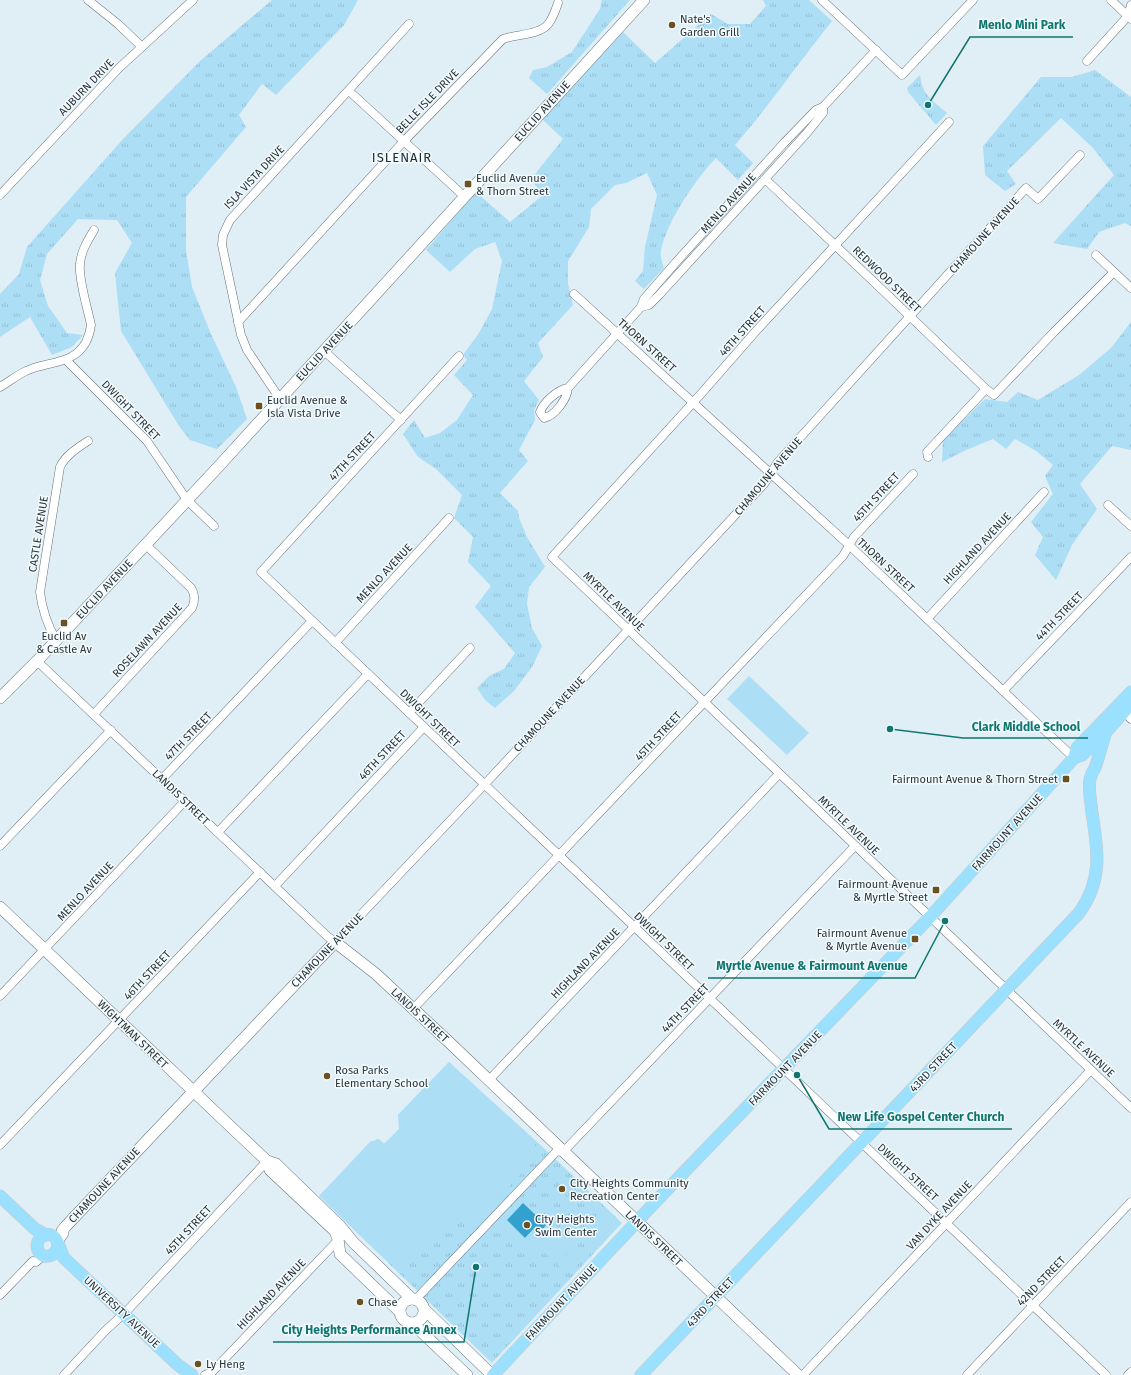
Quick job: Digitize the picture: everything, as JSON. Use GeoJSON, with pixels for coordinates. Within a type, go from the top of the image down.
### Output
{"type":"FeatureCollection","features":[{"type":"Feature","properties":{"kind":"main road","name":"EUCLID AVENUE"},"geometry":{"type":"LineString","coordinates":[[0,698],[146,545],[466,197],[644,0]]}},
{"type":"Feature","properties":{"kind":"main road","name":"FAIRMOUNT AVENUE"},"geometry":{"type":"LineString","coordinates":[[493,1375],[638,1221],[930,917],[1074,758],[1077,748],[1131,692]]}},
{"type":"Feature","properties":{"kind":"main road","name":"FAIRMOUNT AVENUE"},"geometry":{"type":"LineString","coordinates":[[1074,758],[1082,755],[1129,712]]}},
{"type":"Feature","properties":{"kind":"main road","name":"43RD STREET"},"geometry":{"type":"LineString","coordinates":[[641,1375],[1079,913],[1094,887],[1098,863],[1090,800],[1090,778],[1100,754],[1106,732]]}},
{"type":"Feature","properties":{"kind":"main road"},"geometry":{"type":"LineString","coordinates":[[1074,758],[1086,768],[1090,778]]}},
{"type":"Feature","properties":{"kind":"main road","name":"WIGHTMAN STREET"},"geometry":{"type":"LineString","coordinates":[[0,907],[267,1161],[276,1164],[342,1236],[352,1242],[414,1299],[422,1303],[424,1310],[493,1375]]}},
{"type":"Feature","properties":{"kind":"main road","name":"LANDIS STREET"},"geometry":{"type":"LineString","coordinates":[[335,942],[376,974],[638,1221],[798,1375]]}},
{"type":"Feature","properties":{"kind":"main road","name":"CHAMOUNE AVENUE"},"geometry":{"type":"LineString","coordinates":[[55,1238],[335,942]]}},
{"type":"Feature","properties":{"kind":"main road","name":"UNIVERSITY AVENUE"},"geometry":{"type":"LineString","coordinates":[[0,1196],[35,1229],[55,1238],[64,1258],[178,1375]]}},
{"type":"Feature","properties":{"kind":"main road","name":"UNIVERSITY AVENUE"},"geometry":{"type":"LineString","coordinates":[[0,1207],[31,1234],[39,1254],[64,1266],[178,1365],[192,1375]]}},
{"type":"Feature","properties":{"kind":"main road","name":"WIGHTMAN STREET"},"geometry":{"type":"LineString","coordinates":[[342,1236],[340,1254],[400,1312],[404,1319],[412,1323],[467,1375]]}},
{"type":"Feature","properties":{"kind":"main road"},"geometry":{"type":"LineString","coordinates":[[40,1238],[55,1238],[56,1252],[54,1254],[39,1254],[40,1238]]}},
{"type":"Feature","properties":{"kind":"main road"},"geometry":{"type":"LineString","coordinates":[[400,1312],[402,1304],[408,1299],[414,1299]]}},
{"type":"Feature","properties":{"kind":"main road"},"geometry":{"type":"LineString","coordinates":[[412,1323],[422,1318],[424,1310]]}},
{"type":"Feature","properties":{"kind":"street"},"geometry":{"type":"LineString","coordinates":[[88,0],[118,24],[142,47]]}},
{"type":"Feature","properties":{"kind":"street","name":"AUBURN DRIVE"},"geometry":{"type":"LineString","coordinates":[[0,195],[119,68],[193,0]]}},
{"type":"Feature","properties":{"kind":"street"},"geometry":{"type":"LineString","coordinates":[[822,0],[902,75],[973,0]]}},
{"type":"Feature","properties":{"kind":"street"},"geometry":{"type":"LineString","coordinates":[[1111,0],[1130,17]]}},
{"type":"Feature","properties":{"kind":"street","name":"BELLE ISLE DRIVE"},"geometry":{"type":"LineString","coordinates":[[238,322],[404,141],[503,38],[538,32],[549,24],[558,3]]}},
{"type":"Feature","properties":{"kind":"street"},"geometry":{"type":"LineString","coordinates":[[1086,61],[1130,17],[1131,6]]}},
{"type":"Feature","properties":{"kind":"street","name":"ISLA VISTA DRIVE"},"geometry":{"type":"LineString","coordinates":[[280,398],[247,350],[241,335],[222,245],[223,235],[230,220],[409,24]]}},
{"type":"Feature","properties":{"kind":"street","name":"MENLO AVENUE"},"geometry":{"type":"LineString","coordinates":[[568,388],[641,308],[644,299],[678,260],[794,132],[816,110],[823,106],[876,50]]}},
{"type":"Feature","properties":{"kind":"street"},"geometry":{"type":"LineString","coordinates":[[349,91],[466,197]]}},
{"type":"Feature","properties":{"kind":"street","name":"MENLO AVENUE"},"geometry":{"type":"LineString","coordinates":[[641,308],[649,305],[660,294],[765,179],[823,113],[823,106]]}},
{"type":"Feature","properties":{"kind":"street","name":"46TH STREET"},"geometry":{"type":"LineString","coordinates":[[552,557],[756,331],[949,122]]}},
{"type":"Feature","properties":{"kind":"street","name":"CHAMOUNE AVENUE"},"geometry":{"type":"LineString","coordinates":[[335,942],[764,484],[778,462],[1026,188],[1038,199],[1080,155]]}},
{"type":"Feature","properties":{"kind":"street","name":"REDWOOD STREET"},"geometry":{"type":"LineString","coordinates":[[765,179],[994,395],[1114,272]]}},
{"type":"Feature","properties":{"kind":"street"},"geometry":{"type":"LineString","coordinates":[[0,387],[27,370],[66,360],[82,348],[90,333],[91,325],[80,273],[80,264],[85,246],[94,230]]}},
{"type":"Feature","properties":{"kind":"street"},"geometry":{"type":"LineString","coordinates":[[1096,255],[1131,288]]}},
{"type":"Feature","properties":{"kind":"street","name":"THORN STREET"},"geometry":{"type":"LineString","coordinates":[[574,294],[849,545],[1074,758]]}},
{"type":"Feature","properties":{"kind":"street"},"geometry":{"type":"LineString","coordinates":[[324,351],[401,420]]}},
{"type":"Feature","properties":{"kind":"street","name":"47TH STREET"},"geometry":{"type":"LineString","coordinates":[[261,572],[459,356]]}},
{"type":"Feature","properties":{"kind":"street","name":"DWIGHT STREET"},"geometry":{"type":"LineString","coordinates":[[66,360],[147,441],[187,500],[214,526]]}},
{"type":"Feature","properties":{"kind":"street"},"geometry":{"type":"LineString","coordinates":[[928,457],[928,452],[986,389]]}},
{"type":"Feature","properties":{"kind":"street","name":"CASTLE AVENUE"},"geometry":{"type":"LineString","coordinates":[[56,640],[50,630],[41,601],[40,592],[60,467],[62,462],[88,441]]}},
{"type":"Feature","properties":{"kind":"street","name":"45TH STREET"},"geometry":{"type":"LineString","coordinates":[[413,1009],[843,556],[849,545],[913,474]]}},
{"type":"Feature","properties":{"kind":"street","name":"HIGHLAND AVENUE"},"geometry":{"type":"LineString","coordinates":[[927,619],[1044,492]]}},
{"type":"Feature","properties":{"kind":"street"},"geometry":{"type":"LineString","coordinates":[[1108,505],[1131,526]]}},
{"type":"Feature","properties":{"kind":"street","name":"MENLO AVENUE"},"geometry":{"type":"LineString","coordinates":[[335,643],[449,518]]}},
{"type":"Feature","properties":{"kind":"street","name":"ROSELAWN AVENUE"},"geometry":{"type":"LineString","coordinates":[[94,714],[192,608],[194,603],[194,592],[192,588],[146,545]]}},
{"type":"Feature","properties":{"kind":"street","name":"MYRTLE AVENUE"},"geometry":{"type":"LineString","coordinates":[[552,557],[1131,1108]]}},
{"type":"Feature","properties":{"kind":"street","name":"44TH STREET"},"geometry":{"type":"LineString","coordinates":[[1003,690],[1131,557]]}},
{"type":"Feature","properties":{"kind":"street","name":"DWIGHT STREET"},"geometry":{"type":"LineString","coordinates":[[261,572],[1106,1375]]}},
{"type":"Feature","properties":{"kind":"street","name":"47TH STREET"},"geometry":{"type":"LineString","coordinates":[[162,779],[312,621]]}},
{"type":"Feature","properties":{"kind":"street"},"geometry":{"type":"LineString","coordinates":[[409,713],[470,648]]}},
{"type":"Feature","properties":{"kind":"street","name":"LANDIS STREET"},"geometry":{"type":"LineString","coordinates":[[37,660],[335,942]]}},
{"type":"Feature","properties":{"kind":"street"},"geometry":{"type":"LineString","coordinates":[[218,832],[368,674]]}},
{"type":"Feature","properties":{"kind":"street","name":"46TH STREET"},"geometry":{"type":"LineString","coordinates":[[275,886],[424,727]]}},
{"type":"Feature","properties":{"kind":"street"},"geometry":{"type":"LineString","coordinates":[[0,846],[111,730]]}},
{"type":"Feature","properties":{"kind":"street","name":"HIGHLAND AVENUE"},"geometry":{"type":"LineString","coordinates":[[489,1080],[780,774]]}},
{"type":"Feature","properties":{"kind":"street","name":"MENLO AVENUE"},"geometry":{"type":"LineString","coordinates":[[0,996],[185,801]]}},
{"type":"Feature","properties":{"kind":"street","name":"44TH STREET"},"geometry":{"type":"LineString","coordinates":[[414,1299],[556,1152],[564,1151],[855,846]]}},
{"type":"Feature","properties":{"kind":"street","name":"46TH STREET"},"geometry":{"type":"LineString","coordinates":[[0,1145],[260,872]]}},
{"type":"Feature","properties":{"kind":"street","name":"VAN DYKE AVENUE"},"geometry":{"type":"LineString","coordinates":[[803,1375],[1091,1070]]}},
{"type":"Feature","properties":{"kind":"street","name":"45TH STREET"},"geometry":{"type":"LineString","coordinates":[[64,1375],[267,1161]]}},
{"type":"Feature","properties":{"kind":"street","name":"42ND STREET"},"geometry":{"type":"LineString","coordinates":[[967,1375],[1131,1202]]}},
{"type":"Feature","properties":{"kind":"street","name":"HIGHLAND AVENUE"},"geometry":{"type":"LineString","coordinates":[[210,1374],[342,1236]]}},
{"type":"Feature","properties":{"kind":"street"},"geometry":{"type":"LineString","coordinates":[[0,1295],[39,1254]]}},
{"type":"Feature","properties":{"kind":"street"},"geometry":{"type":"LineString","coordinates":[[1128,1375],[1131,1372]]}},
{"type":"Feature","properties":{"kind":"green space"},"geometry":{"type":"Polygon","coordinates":[[[272,0],[358,0],[344,25],[276,95],[262,84],[239,115],[246,127],[186,197],[186,250],[192,287],[211,334],[236,387],[247,419],[217,449],[190,440],[179,426],[121,331],[115,273],[132,243],[117,220],[78,219],[47,254],[40,280],[48,306],[67,333],[83,335],[72,347],[52,355],[30,317],[0,337],[0,294],[19,274],[27,247],[123,139],[199,62],[272,0]]]}},
{"type":"Feature","properties":{"kind":"green space"},"geometry":{"type":"Polygon","coordinates":[[[602,0],[630,0],[547,94],[529,78],[533,70],[547,67],[572,52],[600,9],[602,0]]]}},
{"type":"Feature","properties":{"kind":"green space"},"geometry":{"type":"Polygon","coordinates":[[[763,0],[809,0],[832,21],[760,115],[735,145],[753,163],[738,180],[716,158],[708,167],[683,201],[669,226],[661,250],[661,259],[664,268],[644,289],[635,281],[643,271],[645,247],[657,195],[647,173],[626,183],[615,185],[591,209],[589,227],[568,261],[568,284],[573,305],[538,343],[543,357],[524,381],[539,400],[534,410],[535,420],[519,450],[528,461],[500,493],[518,511],[519,518],[527,537],[545,567],[529,587],[527,604],[532,628],[542,646],[532,667],[514,691],[495,708],[485,700],[477,688],[489,676],[504,669],[515,653],[475,607],[491,586],[468,562],[473,537],[454,518],[462,495],[436,469],[418,457],[403,434],[414,420],[425,438],[440,433],[457,420],[473,395],[454,375],[467,360],[463,355],[479,333],[492,309],[502,261],[495,242],[475,249],[450,272],[426,250],[476,192],[510,222],[543,195],[531,179],[563,139],[542,119],[623,32],[655,63],[711,14],[728,24],[750,24],[766,6],[763,0]]]}},
{"type":"Feature","properties":{"kind":"green space"},"geometry":{"type":"Polygon","coordinates":[[[1095,70],[1131,97],[1131,226],[1125,223],[1099,232],[1087,249],[1053,243],[1114,175],[1093,148],[1061,118],[1007,171],[1016,184],[1005,191],[985,175],[983,146],[1041,77],[1072,77],[1095,70]]]}},
{"type":"Feature","properties":{"kind":"green space"},"geometry":{"type":"Polygon","coordinates":[[[920,75],[923,88],[926,93],[947,113],[936,125],[908,92],[907,88],[920,75]]]}},
{"type":"Feature","properties":{"kind":"green space"},"geometry":{"type":"Polygon","coordinates":[[[1131,322],[1131,450],[1112,446],[1080,484],[1097,509],[1072,545],[1056,580],[1035,555],[1043,537],[1031,522],[1053,494],[1045,476],[1053,465],[1036,451],[1015,439],[1006,449],[993,439],[942,462],[943,440],[985,399],[1007,402],[1018,392],[1038,400],[1079,375],[1111,348],[1131,322]]]}},
{"type":"Feature","properties":{"kind":"green space"},"geometry":{"type":"Polygon","coordinates":[[[749,676],[809,733],[787,755],[727,699],[749,676]]]}},
{"type":"Feature","properties":{"kind":"green space"},"geometry":{"type":"Polygon","coordinates":[[[449,1062],[547,1151],[622,1223],[492,1363],[319,1196],[370,1142],[378,1139],[384,1144],[399,1129],[398,1115],[449,1062]]]}},
{"type":"Feature","properties":{"kind":"green space"},"geometry":{"type":"Polygon","coordinates":[[[449,1062],[542,1152],[477,1220],[469,1221],[448,1202],[446,1204],[456,1214],[404,1270],[323,1193],[370,1142],[379,1139],[384,1144],[400,1129],[398,1115],[449,1062]]]}},
{"type":"Feature","properties":{"kind":"green space","name":"City Heights Swim Center"},"geometry":{"type":"Polygon","coordinates":[[[521,1198],[552,1226],[554,1224],[559,1228],[534,1253],[499,1220],[521,1198]]]}},
{"type":"Feature","properties":{"kind":"green space"},"geometry":{"type":"Polygon","coordinates":[[[587,1204],[595,1212],[578,1229],[570,1222],[587,1204]]]}},
{"type":"Feature","properties":{"kind":"green space"},"geometry":{"type":"Polygon","coordinates":[[[601,1218],[610,1226],[593,1243],[585,1235],[601,1218]]]}},
{"type":"Feature","properties":{"kind":"green space"},"geometry":{"type":"Polygon","coordinates":[[[560,1234],[569,1242],[552,1259],[544,1252],[560,1234]]]}},
{"type":"Feature","properties":{"kind":"green space"},"geometry":{"type":"Polygon","coordinates":[[[574,1247],[582,1255],[565,1272],[557,1264],[574,1247]]]}},
{"type":"Feature","properties":{"kind":"water"},"geometry":{"type":"Polygon","coordinates":[[[523,1203],[546,1225],[541,1231],[536,1226],[525,1238],[507,1220],[523,1203]]]}},
{"type":"Feature","properties":{"kind":"place","name":"Nate's Garden Grill"},"geometry":{"type":"Point","coordinates":[672,25]}},
{"type":"Feature","properties":{"kind":"place","name":"Menlo Mini Park"},"geometry":{"type":"Point","coordinates":[928,105]}},
{"type":"Feature","properties":{"kind":"place","name":"Euclid Avenue & Thorn Street"},"geometry":{"type":"Point","coordinates":[468,184]}},
{"type":"Feature","properties":{"kind":"place","name":"Euclid Avenue & Isla Vista Drive"},"geometry":{"type":"Point","coordinates":[259,406]}},
{"type":"Feature","properties":{"kind":"place","name":"Euclid Av & Castle Av"},"geometry":{"type":"Point","coordinates":[64,623]}},
{"type":"Feature","properties":{"kind":"place","name":"Clark Middle School"},"geometry":{"type":"Point","coordinates":[890,729]}},
{"type":"Feature","properties":{"kind":"place","name":"Fairmount Avenue & Thorn Street"},"geometry":{"type":"Point","coordinates":[1066,779]}},
{"type":"Feature","properties":{"kind":"place","name":"Fairmount Avenue & Myrtle Street"},"geometry":{"type":"Point","coordinates":[936,890]}},
{"type":"Feature","properties":{"kind":"place","name":"Myrtle Avenue & Fairmount Avenue"},"geometry":{"type":"Point","coordinates":[945,921]}},
{"type":"Feature","properties":{"kind":"place","name":"Fairmount Avenue & Myrtle Avenue"},"geometry":{"type":"Point","coordinates":[915,939]}},
{"type":"Feature","properties":{"kind":"place","name":"New Life Gospel Center Church"},"geometry":{"type":"Point","coordinates":[797,1075]}},
{"type":"Feature","properties":{"kind":"place","name":"Rosa Parks Elementary School"},"geometry":{"type":"Point","coordinates":[327,1076]}},
{"type":"Feature","properties":{"kind":"place","name":"City Heights Community Recreation Center"},"geometry":{"type":"Point","coordinates":[562,1189]}},
{"type":"Feature","properties":{"kind":"place","name":"City Heights Swim Center"},"geometry":{"type":"Point","coordinates":[527,1225]}},
{"type":"Feature","properties":{"kind":"place","name":"City Heights Performance Annex"},"geometry":{"type":"Point","coordinates":[476,1267]}},
{"type":"Feature","properties":{"kind":"place","name":"Chase"},"geometry":{"type":"Point","coordinates":[360,1302]}},
{"type":"Feature","properties":{"kind":"place","name":"Ly Heng"},"geometry":{"type":"Point","coordinates":[198,1364]}},
{"type":"Feature","properties":{"kind":"district","name":"ISLENAIR"},"geometry":{"type":"Point","coordinates":[402,157]}}]}
